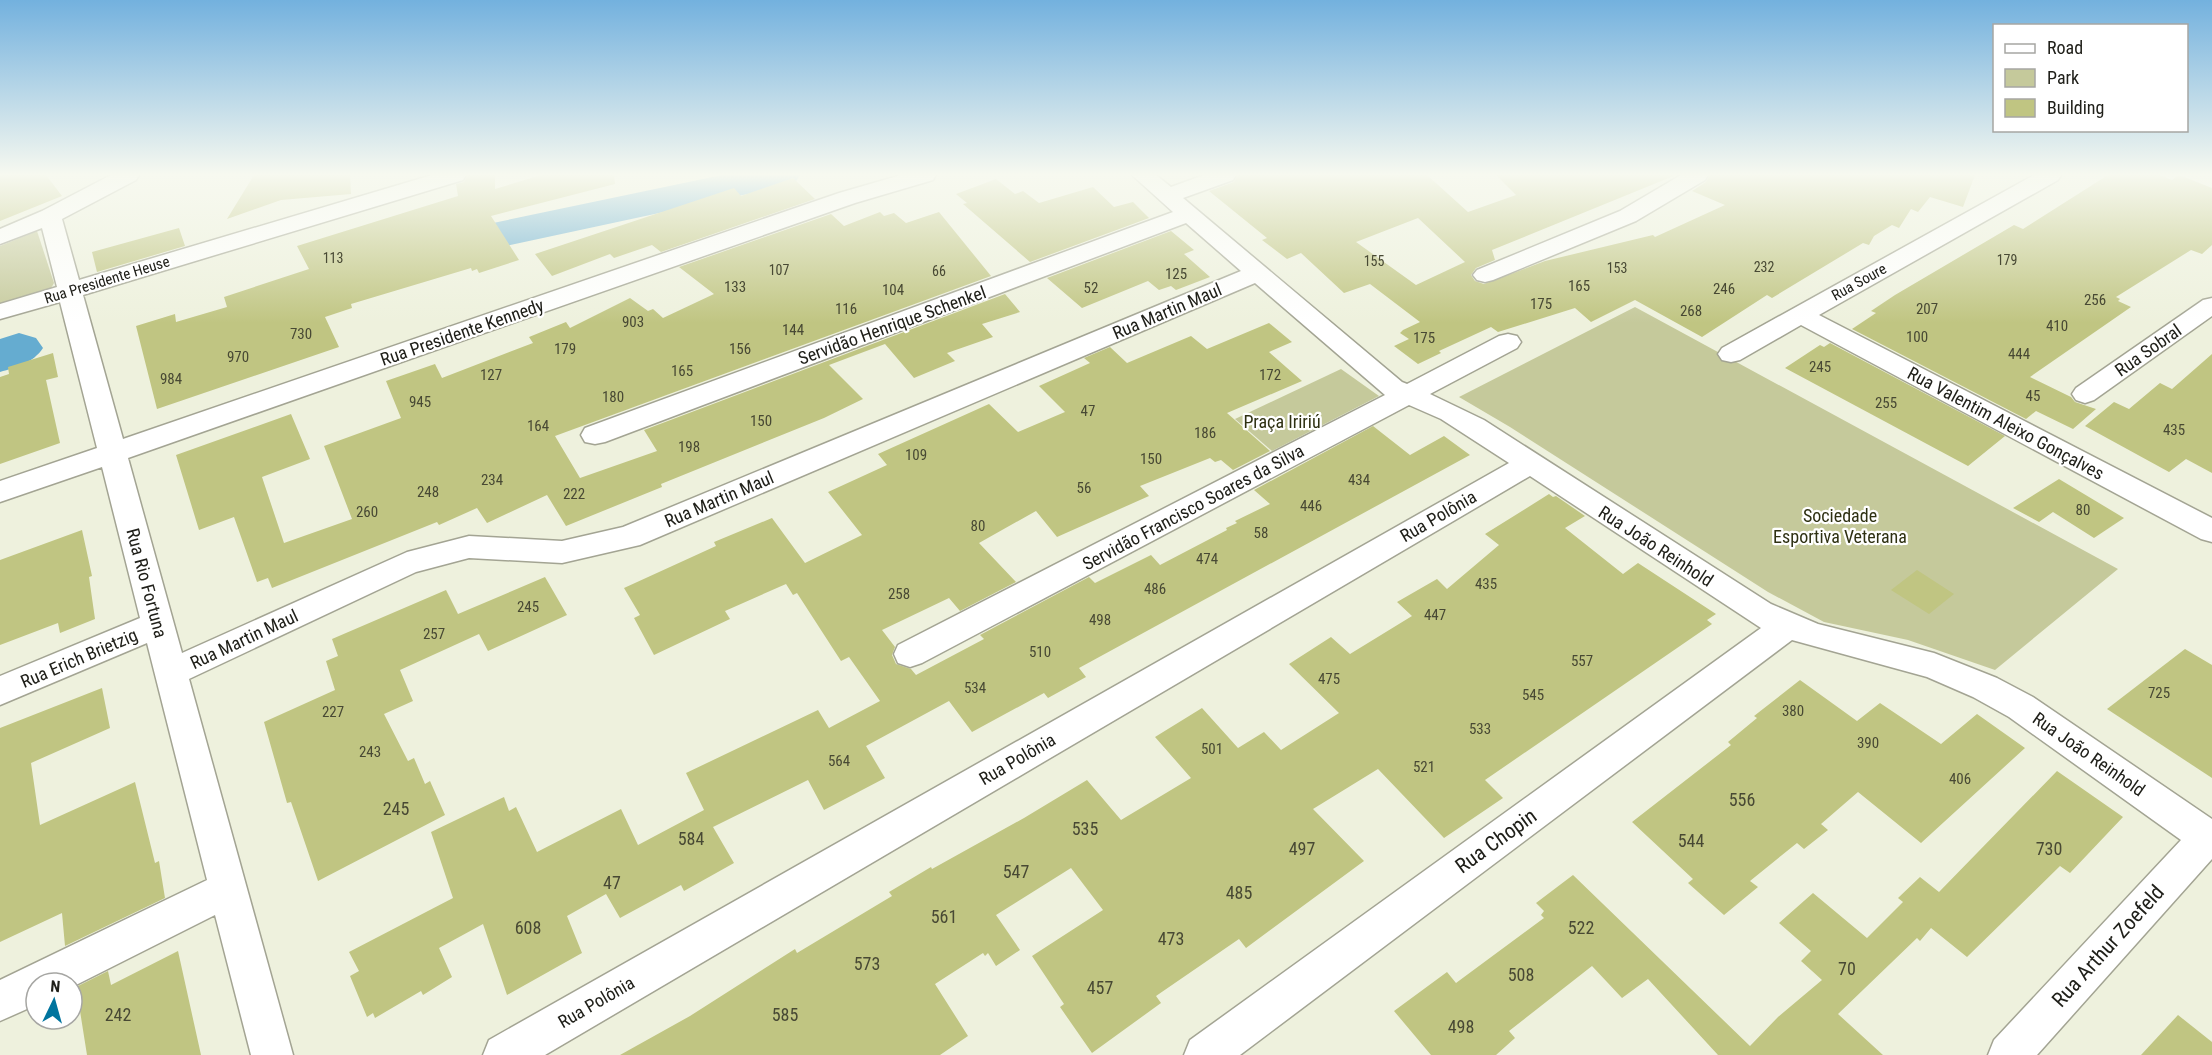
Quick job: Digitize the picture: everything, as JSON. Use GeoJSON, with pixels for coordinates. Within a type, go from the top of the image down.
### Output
{"type":"FeatureCollection","features":[{"type":"Feature","properties":{"kind":"street"},"geometry":{"type":"LineString","coordinates":[[0,237],[30,224]]}},
{"type":"Feature","properties":{"kind":"street","name":"Rua Rio Fortuna"},"geometry":{"type":"LineString","coordinates":[[52,224],[272,1055]]}},
{"type":"Feature","properties":{"kind":"street","name":"Rua Presidente Heuse"},"geometry":{"type":"LineString","coordinates":[[0,312],[292,224]]}},
{"type":"Feature","properties":{"kind":"street","name":"Rua Presidente Kennedy"},"geometry":{"type":"LineString","coordinates":[[0,492],[772,224]]}},
{"type":"Feature","properties":{"kind":"street","name":"Servidão Henrique Schenkel"},"geometry":{"type":"LineString","coordinates":[[595,435],[1129,224]]}},
{"type":"Feature","properties":{"kind":"street","name":"Rua João Reinhold"},"geometry":{"type":"LineString","coordinates":[[1201,224],[1393,388],[1451,413],[1760,613],[1786,627],[1923,663],[1991,690],[2021,707],[2210,838]]}},
{"type":"Feature","properties":{"kind":"street"},"geometry":{"type":"LineString","coordinates":[[1485,275],[1608,224]]}},
{"type":"Feature","properties":{"kind":"street","name":"Rua Soure"},"geometry":{"type":"LineString","coordinates":[[1731,354],[1962,224]]}},
{"type":"Feature","properties":{"kind":"street","name":"Rua Martin Maul"},"geometry":{"type":"LineString","coordinates":[[171,673],[407,563],[469,547],[562,552],[629,537],[1258,273]]}},
{"type":"Feature","properties":{"kind":"street","name":"Rua Sobral"},"geometry":{"type":"LineString","coordinates":[[2085,394],[2212,305]]}},
{"type":"Feature","properties":{"kind":"street","name":"Rua Valentim Aleixo Gonçalves"},"geometry":{"type":"LineString","coordinates":[[1800,315],[2212,531]]}},
{"type":"Feature","properties":{"kind":"street","name":"Servidão Francisco Soares da Silva"},"geometry":{"type":"LineString","coordinates":[[910,654],[1508,342]]}},
{"type":"Feature","properties":{"kind":"street","name":"Rua Polônia"},"geometry":{"type":"LineString","coordinates":[[504,1055],[1529,464]]}},
{"type":"Feature","properties":{"kind":"street","name":"Rua Erich Brietzig"},"geometry":{"type":"LineString","coordinates":[[0,691],[158,624]]}},
{"type":"Feature","properties":{"kind":"street","name":"Rua Chopin"},"geometry":{"type":"LineString","coordinates":[[1205,1055],[1786,627]]}},
{"type":"Feature","properties":{"kind":"street","name":"Rua Arthur Zoefeld"},"geometry":{"type":"LineString","coordinates":[[2009,1055],[2210,838]]}},
{"type":"Feature","properties":{"kind":"street"},"geometry":{"type":"LineString","coordinates":[[61,971],[228,889]]}},
{"type":"Feature","properties":{"kind":"street"},"geometry":{"type":"LineString","coordinates":[[0,1001],[24,989]]}},
{"type":"Feature","properties":{"kind":"green space"},"geometry":{"type":"Polygon","coordinates":[[[37,231],[54,283],[50,290],[0,310],[0,246],[37,231]]]}},
{"type":"Feature","properties":{"kind":"green space","name":"Sociedade Esportiva Veterana"},"geometry":{"type":"Polygon","coordinates":[[[1635,307],[2118,569],[1995,670],[1908,640],[1824,622],[1768,592],[1510,427],[1459,397],[1635,307]]]}},
{"type":"Feature","properties":{"kind":"green space","name":"Praça Iririú"},"geometry":{"type":"Polygon","coordinates":[[[1341,369],[1379,396],[1272,451],[1235,419],[1341,369]]]}},
{"type":"Feature","properties":{"kind":"building"},"geometry":{"type":"Polygon","coordinates":[[[367,224],[496,224],[519,260],[479,273],[477,269],[472,271],[471,268],[351,304],[352,308],[325,317],[339,347],[157,409],[136,326],[175,314],[176,322],[227,307],[224,297],[309,269],[297,246],[367,224]]]}},
{"type":"Feature","properties":{"kind":"building"},"geometry":{"type":"Polygon","coordinates":[[[625,224],[742,224],[661,252],[652,245],[614,258],[610,254],[552,276],[535,254],[625,224]]]}},
{"type":"Feature","properties":{"kind":"building"},"geometry":{"type":"Polygon","coordinates":[[[802,224],[949,224],[991,276],[555,436],[580,478],[657,451],[644,430],[1005,294],[1020,312],[982,324],[993,337],[947,353],[955,361],[914,378],[885,344],[829,365],[863,399],[824,418],[661,484],[662,487],[566,526],[547,495],[487,523],[477,508],[439,525],[437,522],[272,588],[268,578],[257,582],[234,517],[199,530],[176,455],[291,414],[310,459],[262,477],[284,543],[352,519],[324,446],[401,418],[386,381],[435,364],[442,378],[533,343],[529,337],[566,322],[570,328],[630,298],[648,311],[653,309],[663,318],[714,294],[679,267],[802,224]]]}},
{"type":"Feature","properties":{"kind":"building"},"geometry":{"type":"Polygon","coordinates":[[[986,224],[1132,224],[1030,262],[986,224]]]}},
{"type":"Feature","properties":{"kind":"building"},"geometry":{"type":"Polygon","coordinates":[[[1250,224],[1402,224],[1356,242],[1416,285],[1465,262],[1425,224],[1555,224],[1492,250],[1495,260],[1476,268],[1471,275],[1475,281],[1484,284],[1545,261],[1653,235],[1655,237],[1683,224],[1901,224],[1899,228],[1892,225],[1874,236],[1869,245],[1863,243],[1772,298],[1767,295],[1702,337],[1635,300],[1591,322],[1575,308],[1498,332],[1491,327],[1439,351],[1441,353],[1418,364],[1394,346],[1409,339],[1400,333],[1403,330],[1420,322],[1370,284],[1344,293],[1301,253],[1287,259],[1262,240],[1267,238],[1250,224]]]}},
{"type":"Feature","properties":{"kind":"building"},"geometry":{"type":"Polygon","coordinates":[[[2031,224],[2212,224],[2212,245],[2202,254],[2191,250],[2116,297],[2120,299],[2118,301],[2131,307],[2030,377],[2071,397],[2075,402],[2096,409],[2073,429],[2036,411],[2026,419],[1852,329],[1876,313],[1871,311],[1895,295],[2014,225],[2023,229],[2031,224]]]}},
{"type":"Feature","properties":{"kind":"building"},"geometry":{"type":"Polygon","coordinates":[[[179,228],[185,246],[97,272],[92,252],[179,228]]]}},
{"type":"Feature","properties":{"kind":"building"},"geometry":{"type":"Polygon","coordinates":[[[1171,231],[1194,250],[1184,254],[1210,277],[1176,290],[1171,286],[1159,290],[1148,281],[1082,308],[1047,278],[1171,231]]]}},
{"type":"Feature","properties":{"kind":"building"},"geometry":{"type":"Polygon","coordinates":[[[1269,323],[1292,342],[1269,352],[1302,381],[1227,413],[1270,451],[1233,470],[1221,460],[1215,462],[1210,458],[1140,486],[1149,496],[1057,537],[1036,511],[979,543],[1016,582],[960,611],[949,598],[882,630],[895,647],[892,655],[896,664],[911,669],[916,675],[984,639],[980,635],[1089,577],[1095,583],[1151,555],[1160,565],[1227,530],[1226,528],[1237,523],[1235,521],[1270,504],[1254,490],[1373,426],[1410,455],[1444,436],[1470,455],[1079,668],[1086,677],[1048,698],[1044,693],[972,732],[949,701],[866,746],[885,778],[824,810],[808,780],[713,827],[734,863],[684,891],[681,885],[620,918],[606,894],[567,916],[582,953],[507,995],[483,924],[439,948],[452,977],[423,995],[421,991],[375,1018],[373,1013],[367,1017],[350,976],[359,971],[349,952],[453,898],[431,832],[504,797],[509,811],[516,807],[537,852],[621,809],[638,845],[704,810],[686,773],[818,710],[829,728],[880,701],[849,657],[841,661],[797,593],[793,595],[786,584],[725,611],[730,619],[654,655],[634,618],[640,615],[624,588],[716,546],[714,542],[772,518],[805,563],[862,535],[828,492],[887,465],[878,454],[989,404],[1018,432],[1065,412],[1039,386],[1090,363],[1084,358],[1110,347],[1127,363],[1191,336],[1207,349],[1269,323]]]}},
{"type":"Feature","properties":{"kind":"building"},"geometry":{"type":"Polygon","coordinates":[[[1830,343],[2005,436],[1968,466],[1785,368],[1820,345],[1824,347],[1830,343]]]}},
{"type":"Feature","properties":{"kind":"building"},"geometry":{"type":"Polygon","coordinates":[[[53,353],[58,377],[46,380],[60,443],[0,464],[0,377],[9,374],[8,367],[53,353]]]}},
{"type":"Feature","properties":{"kind":"building"},"geometry":{"type":"Polygon","coordinates":[[[2212,354],[2212,473],[2186,459],[2169,472],[2085,426],[2114,402],[2129,409],[2160,383],[2172,389],[2212,354]]]}},
{"type":"Feature","properties":{"kind":"building"},"geometry":{"type":"Polygon","coordinates":[[[2059,479],[2124,518],[2094,538],[2053,512],[2039,522],[2013,508],[2059,479]]]}},
{"type":"Feature","properties":{"kind":"building"},"geometry":{"type":"Polygon","coordinates":[[[1549,494],[1556,496],[1585,516],[1565,528],[1623,574],[1638,563],[1716,614],[1707,620],[1712,624],[1485,780],[1503,798],[1444,838],[1378,769],[1313,809],[1364,861],[1246,948],[1239,939],[1156,996],[1161,1003],[1092,1053],[1060,1007],[1064,1004],[1032,956],[1103,910],[1071,868],[996,915],[1020,950],[996,966],[988,953],[985,956],[983,953],[935,984],[968,1036],[940,1055],[620,1055],[690,1016],[795,949],[797,953],[892,896],[889,892],[931,867],[932,869],[1024,818],[1087,780],[1121,820],[1191,778],[1155,737],[1202,708],[1238,748],[1264,732],[1281,750],[1339,713],[1289,664],[1331,637],[1350,654],[1412,616],[1397,602],[1437,579],[1447,589],[1499,545],[1485,534],[1549,494]]]}},
{"type":"Feature","properties":{"kind":"building"},"geometry":{"type":"Polygon","coordinates":[[[82,530],[92,576],[89,577],[95,619],[60,633],[58,623],[0,645],[0,560],[82,530]]]}},
{"type":"Feature","properties":{"kind":"building"},"geometry":{"type":"Polygon","coordinates":[[[1917,570],[1954,594],[1929,614],[1891,590],[1917,570]]]}},
{"type":"Feature","properties":{"kind":"building"},"geometry":{"type":"Polygon","coordinates":[[[545,577],[567,615],[488,651],[479,634],[400,670],[413,701],[384,714],[408,761],[414,758],[425,784],[430,781],[445,815],[318,881],[291,802],[287,803],[264,722],[335,690],[326,661],[338,656],[332,639],[446,590],[458,614],[545,577]]]}},
{"type":"Feature","properties":{"kind":"building"},"geometry":{"type":"Polygon","coordinates":[[[2185,649],[2212,665],[2212,778],[2107,709],[2185,649]]]}},
{"type":"Feature","properties":{"kind":"building"},"geometry":{"type":"Polygon","coordinates":[[[1800,680],[1857,721],[1880,703],[1941,744],[1977,714],[2025,748],[1921,843],[1858,792],[1821,824],[1828,830],[1804,849],[1797,843],[1750,881],[1758,887],[1724,915],[1688,883],[1693,879],[1632,822],[1731,745],[1728,742],[1757,718],[1754,716],[1800,680]]]}},
{"type":"Feature","properties":{"kind":"building"},"geometry":{"type":"Polygon","coordinates":[[[102,688],[110,728],[31,763],[40,825],[135,782],[155,863],[159,861],[165,898],[65,946],[62,913],[0,942],[0,728],[102,688]]]}},
{"type":"Feature","properties":{"kind":"building"},"geometry":{"type":"Polygon","coordinates":[[[2057,771],[2123,817],[2070,873],[2060,866],[1967,957],[1931,928],[1920,941],[1917,938],[1838,1014],[1883,1055],[1718,1055],[1648,979],[1622,998],[1592,966],[1509,1031],[1515,1038],[1496,1055],[1431,1055],[1394,1011],[1447,972],[1456,983],[1544,918],[1541,915],[1544,911],[1536,903],[1573,875],[1750,1046],[1778,1017],[1822,980],[1801,961],[1811,951],[1779,923],[1813,893],[1867,938],[1903,902],[1898,898],[1920,877],[1939,892],[2057,771]]]}},
{"type":"Feature","properties":{"kind":"building"},"geometry":{"type":"Polygon","coordinates":[[[178,951],[201,1055],[87,1055],[83,1031],[84,983],[108,971],[111,985],[178,951]]]}},
{"type":"Feature","properties":{"kind":"building"},"geometry":{"type":"Polygon","coordinates":[[[2178,1015],[2212,1042],[2212,1055],[2141,1055],[2178,1015]]]}},
{"type":"Feature","properties":{"kind":"waterway"},"geometry":{"type":"LineString","coordinates":[[426,250],[548,224]]}},
{"type":"Feature","properties":{"kind":"waterway"},"geometry":{"type":"LineString","coordinates":[[0,357],[19,348]]}}]}
